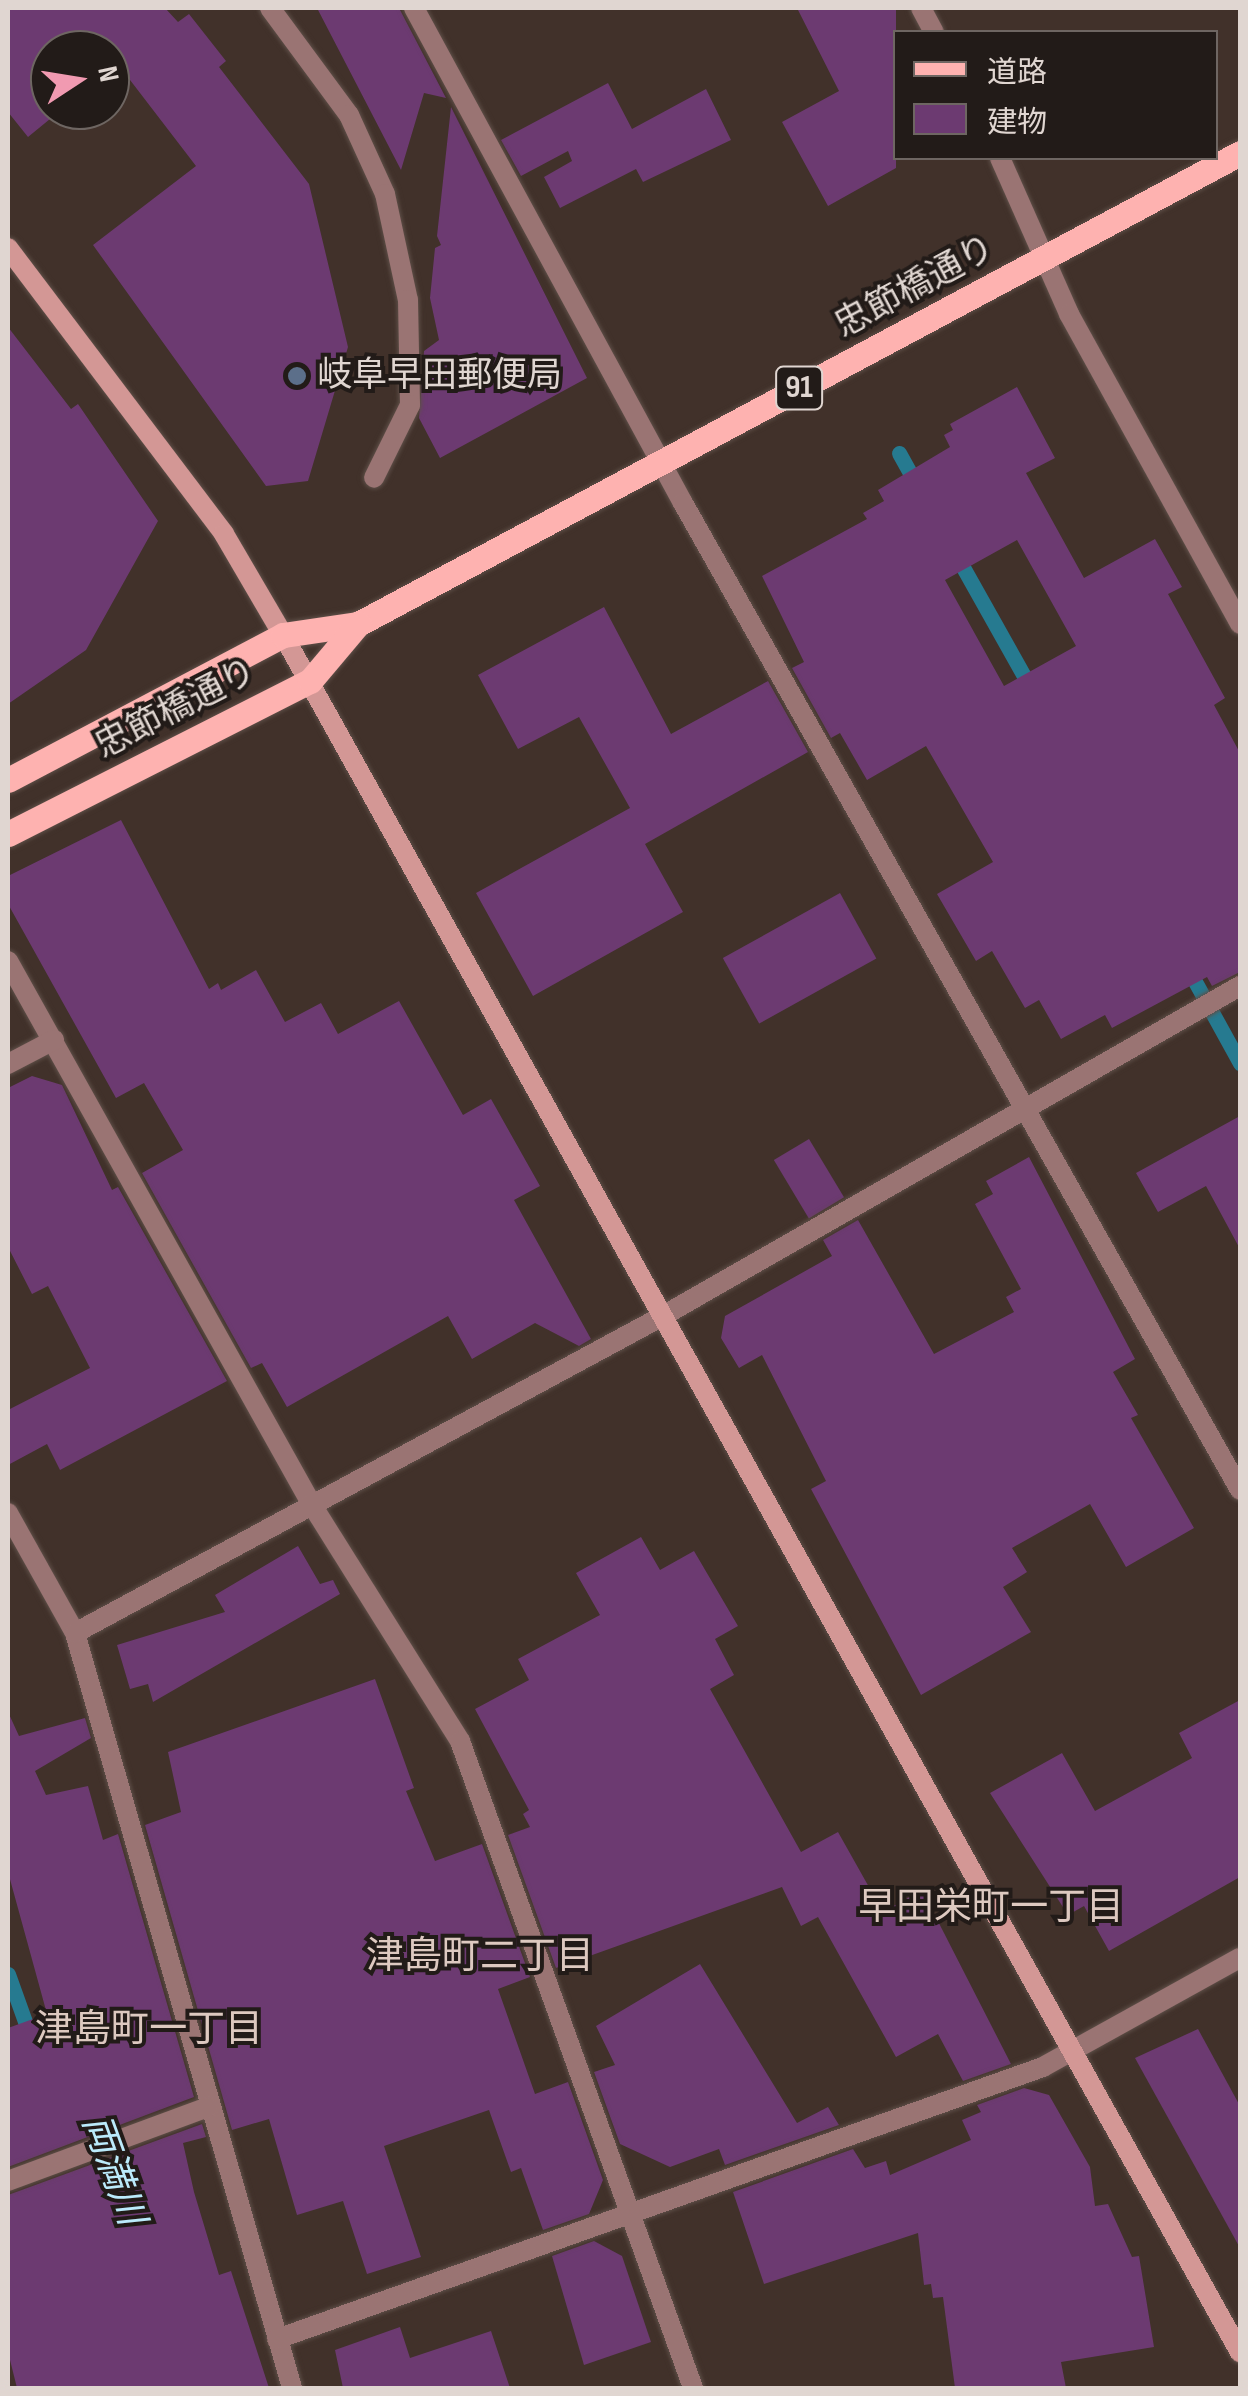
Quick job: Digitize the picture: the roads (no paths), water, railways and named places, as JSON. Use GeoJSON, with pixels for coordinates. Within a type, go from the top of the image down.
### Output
{"type":"FeatureCollection","features":[{"type":"Feature","properties":{"kind":"main road","name":"忠節橋通り"},"geometry":{"type":"LineString","coordinates":[[8,780],[284,635],[358,624],[1240,153]]}},
{"type":"Feature","properties":{"kind":"main road","name":"忠節橋通り"},"geometry":{"type":"LineString","coordinates":[[8,834],[310,681],[358,624]]}},
{"type":"Feature","properties":{"kind":"street"},"geometry":{"type":"LineString","coordinates":[[270,8],[349,115],[385,194],[408,300],[410,405],[374,478]]}},
{"type":"Feature","properties":{"kind":"street"},"geometry":{"type":"LineString","coordinates":[[414,8],[662,462],[1240,1490]]}},
{"type":"Feature","properties":{"kind":"street"},"geometry":{"type":"LineString","coordinates":[[921,8],[933,30]]}},
{"type":"Feature","properties":{"kind":"street"},"geometry":{"type":"LineString","coordinates":[[1001,160],[1069,314],[1240,624]]}},
{"type":"Feature","properties":{"kind":"street"},"geometry":{"type":"LineString","coordinates":[[8,248],[224,534],[284,635],[1240,2352]]}},
{"type":"Feature","properties":{"kind":"street"},"geometry":{"type":"LineString","coordinates":[[8,961],[312,1506],[460,1740],[634,2212],[694,2388]]}},
{"type":"Feature","properties":{"kind":"street"},"geometry":{"type":"LineString","coordinates":[[76,1634],[661,1317],[1240,986]]}},
{"type":"Feature","properties":{"kind":"street"},"geometry":{"type":"LineString","coordinates":[[8,1064],[54,1040]]}},
{"type":"Feature","properties":{"kind":"street"},"geometry":{"type":"LineString","coordinates":[[8,1514],[76,1634],[208,2107],[292,2388]]}},
{"type":"Feature","properties":{"kind":"street"},"geometry":{"type":"LineString","coordinates":[[277,2339],[1074,2052],[1240,1958]]}},
{"type":"Feature","properties":{"kind":"street"},"geometry":{"type":"LineString","coordinates":[[8,2181],[208,2107]]}},
{"type":"Feature","properties":{"kind":"waterway"},"geometry":{"type":"LineString","coordinates":[[899,453],[919,489]]}},
{"type":"Feature","properties":{"kind":"waterway"},"geometry":{"type":"LineString","coordinates":[[955,553],[1032,690]]}},
{"type":"Feature","properties":{"kind":"waterway"},"geometry":{"type":"LineString","coordinates":[[1187,967],[1240,1063]]}},
{"type":"Feature","properties":{"kind":"waterway","name":"両満川"},"geometry":{"type":"LineString","coordinates":[[8,1974],[32,2041]]}},
{"type":"Feature","properties":{"kind":"place","name":"岐阜早田郵便局"},"geometry":{"type":"Point","coordinates":[297,376]}},
{"type":"Feature","properties":{"kind":"district","name":"早田栄町一丁目"},"geometry":{"type":"Point","coordinates":[991,1908]}},
{"type":"Feature","properties":{"kind":"district","name":"津島町二丁目"},"geometry":{"type":"Point","coordinates":[480,1957]}},
{"type":"Feature","properties":{"kind":"district","name":"津島町一丁目"},"geometry":{"type":"Point","coordinates":[149,2030]}}]}
